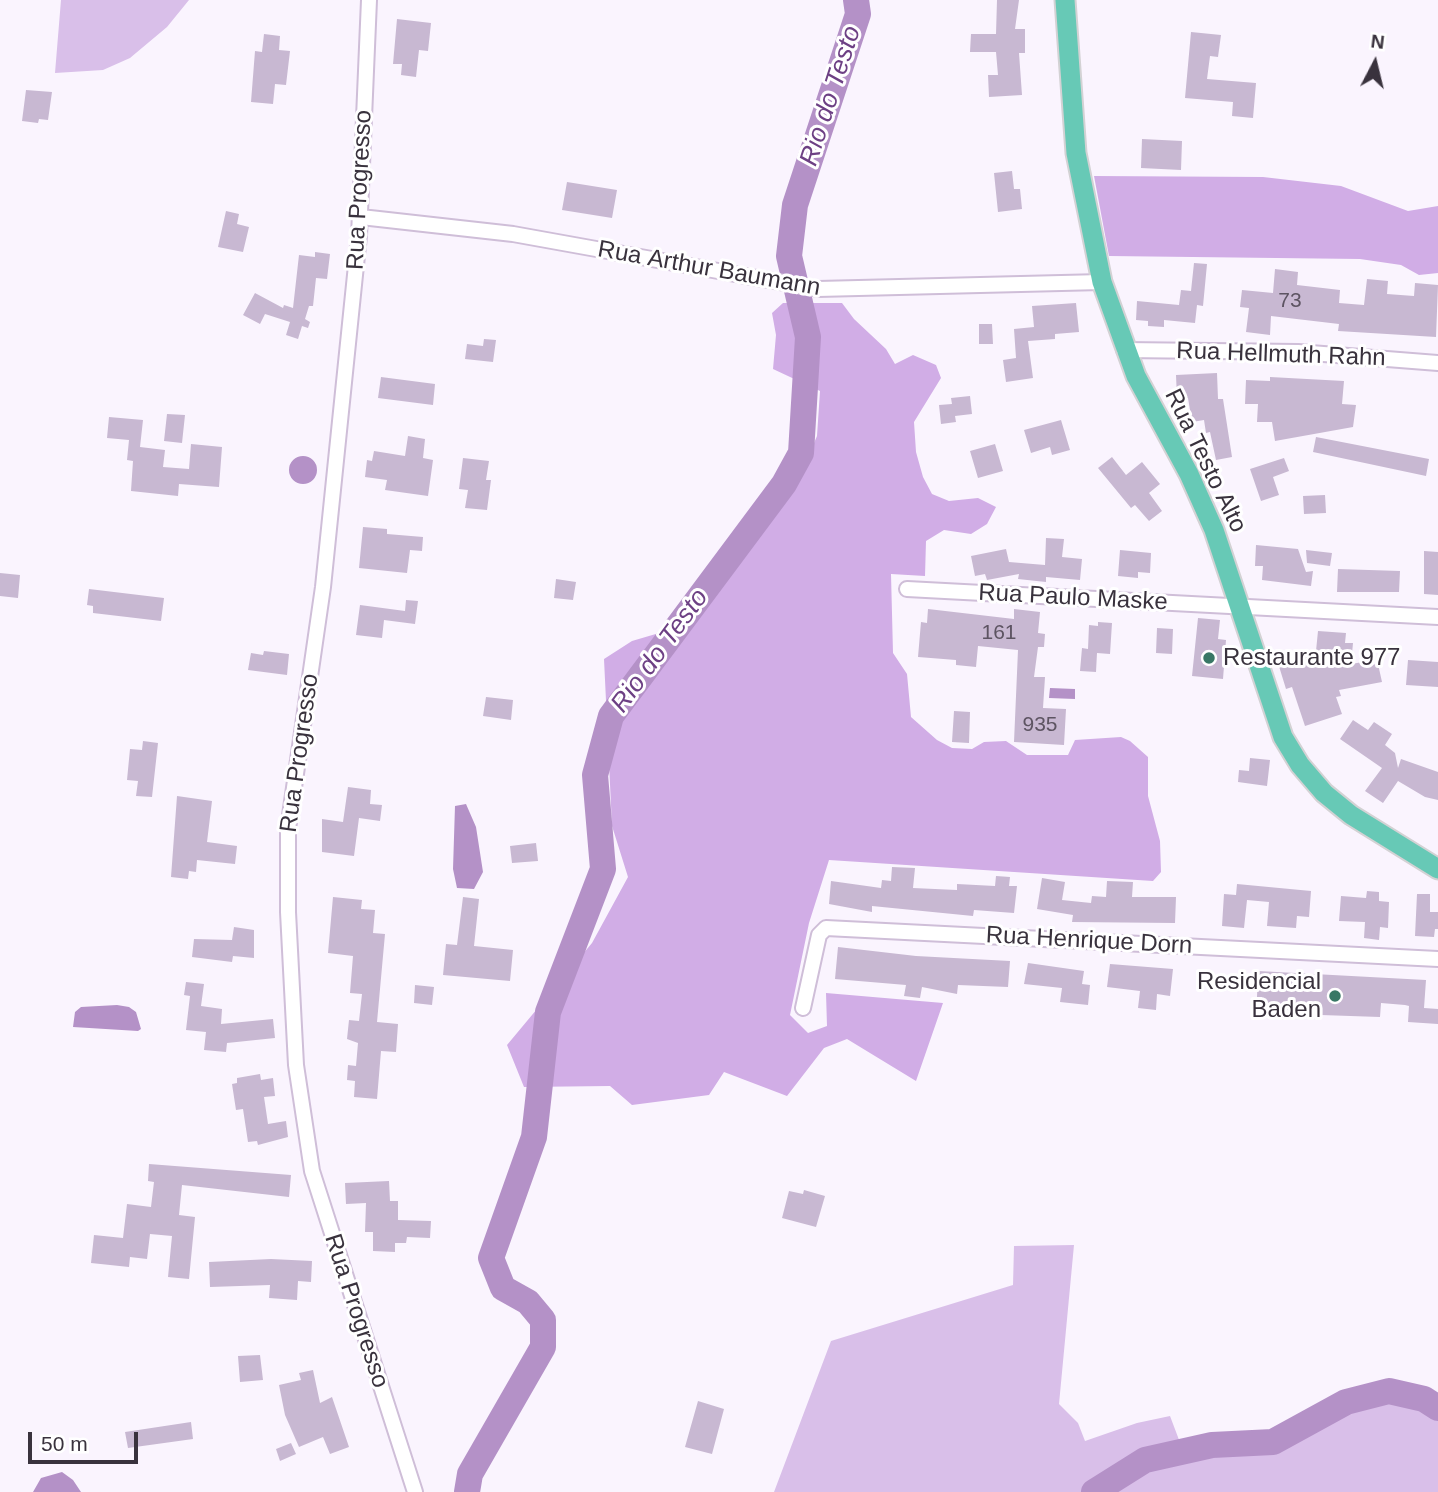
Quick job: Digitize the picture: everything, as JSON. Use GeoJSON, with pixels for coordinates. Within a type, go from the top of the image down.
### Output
{"type":"FeatureCollection","features":[{"type":"Feature","properties":{"kind":"main road","name":"Rua Testo Alto"},"geometry":{"type":"LineString","coordinates":[[1065,0],[1076,153],[1102,282],[1124,350],[1203,502],[1283,737],[1300,765],[1324,793],[1351,815],[1438,869]]}},
{"type":"Feature","properties":{"kind":"street","name":"Rua Progresso"},"geometry":{"type":"LineString","coordinates":[[369,0],[361,216],[322,595],[288,829],[288,926],[296,1065],[312,1171],[415,1492]]}},
{"type":"Feature","properties":{"kind":"street","name":"Rua Arthur Baumann"},"geometry":{"type":"LineString","coordinates":[[361,216],[513,234],[818,289],[1102,282]]}},
{"type":"Feature","properties":{"kind":"street","name":"Rua Hellmuth Rahn"},"geometry":{"type":"LineString","coordinates":[[1124,350],[1298,352],[1438,363]]}},
{"type":"Feature","properties":{"kind":"street","name":"Rua Paulo Maske"},"geometry":{"type":"LineString","coordinates":[[907,589],[1438,617]]}},
{"type":"Feature","properties":{"kind":"street","name":"Rua Henrique Dorn"},"geometry":{"type":"LineString","coordinates":[[803,1008],[819,935],[826,928],[1438,959]]}},
{"type":"Feature","properties":{"kind":"shaded area"},"geometry":{"type":"Polygon","coordinates":[[[61,0],[189,0],[167,27],[130,58],[103,70],[55,73],[61,0]]]}},
{"type":"Feature","properties":{"kind":"shaded area"},"geometry":{"type":"Polygon","coordinates":[[[1094,176],[1263,177],[1341,186],[1408,211],[1438,206],[1438,273],[1419,275],[1401,265],[1360,259],[1109,256],[1094,176]]]}},
{"type":"Feature","properties":{"kind":"shaded area"},"geometry":{"type":"Polygon","coordinates":[[[783,303],[842,303],[854,319],[886,349],[895,364],[913,355],[936,365],[941,378],[914,422],[916,452],[923,477],[932,494],[949,501],[978,498],[996,507],[987,524],[971,534],[944,530],[926,541],[925,576],[891,574],[893,653],[907,674],[911,717],[937,740],[952,748],[972,749],[984,742],[1006,741],[1027,755],[1068,755],[1075,740],[1121,737],[1130,741],[1148,757],[1148,796],[1160,841],[1161,872],[1153,881],[829,860],[809,923],[790,1015],[808,1033],[827,1026],[826,993],[943,1003],[916,1081],[847,1039],[824,1048],[787,1096],[724,1072],[709,1095],[632,1105],[610,1086],[524,1087],[507,1045],[592,943],[628,877],[612,826],[604,659],[632,641],[693,623],[795,488],[817,436],[820,391],[773,369],[776,335],[772,313],[783,303]]]}},
{"type":"Feature","properties":{"kind":"shaded area"},"geometry":{"type":"Polygon","coordinates":[[[303,456],[313,460],[317,470],[313,480],[303,484],[293,480],[289,470],[293,460],[303,456]]]}},
{"type":"Feature","properties":{"kind":"shaded area"},"geometry":{"type":"Polygon","coordinates":[[[1050,688],[1075,689],[1075,699],[1049,698],[1050,688]]]}},
{"type":"Feature","properties":{"kind":"shaded area"},"geometry":{"type":"Polygon","coordinates":[[[466,804],[476,827],[483,872],[474,889],[457,888],[453,869],[455,806],[466,804]]]}},
{"type":"Feature","properties":{"kind":"shaded area"},"geometry":{"type":"Polygon","coordinates":[[[81,1007],[129,1007],[136,1012],[141,1029],[73,1027],[75,1012],[81,1007]]]}},
{"type":"Feature","properties":{"kind":"shaded area"},"geometry":{"type":"Polygon","coordinates":[[[1074,1245],[1059,1404],[1078,1423],[1085,1441],[1137,1423],[1170,1416],[1187,1461],[1277,1449],[1349,1411],[1392,1402],[1438,1417],[1438,1492],[774,1492],[831,1341],[1013,1285],[1014,1246],[1074,1245]]]}},
{"type":"Feature","properties":{"kind":"shaded area"},"geometry":{"type":"Polygon","coordinates":[[[62,1472],[73,1480],[81,1492],[33,1492],[41,1478],[62,1472]]]}},
{"type":"Feature","properties":{"kind":"building"},"geometry":{"type":"Polygon","coordinates":[[[997,0],[1019,0],[1015,29],[1025,29],[1025,53],[1019,53],[1022,95],[989,97],[988,75],[998,75],[996,52],[970,52],[971,34],[996,34],[997,0]]]}},
{"type":"Feature","properties":{"kind":"building"},"geometry":{"type":"Polygon","coordinates":[[[397,19],[431,23],[428,51],[419,50],[416,77],[401,75],[402,64],[393,64],[397,19]]]}},
{"type":"Feature","properties":{"kind":"building"},"geometry":{"type":"Polygon","coordinates":[[[1191,32],[1221,35],[1218,57],[1210,56],[1207,79],[1256,83],[1253,118],[1232,116],[1233,102],[1185,98],[1191,32]]]}},
{"type":"Feature","properties":{"kind":"building"},"geometry":{"type":"Polygon","coordinates":[[[264,34],[280,36],[279,50],[290,51],[286,85],[275,84],[273,104],[251,102],[255,51],[262,52],[264,34]]]}},
{"type":"Feature","properties":{"kind":"building"},"geometry":{"type":"Polygon","coordinates":[[[26,90],[52,92],[48,120],[39,119],[38,123],[22,121],[26,90]]]}},
{"type":"Feature","properties":{"kind":"building"},"geometry":{"type":"Polygon","coordinates":[[[1142,139],[1182,141],[1181,170],[1141,168],[1142,139]]]}},
{"type":"Feature","properties":{"kind":"building"},"geometry":{"type":"Polygon","coordinates":[[[1012,171],[1014,189],[1020,189],[1022,209],[998,212],[994,173],[1012,171]]]}},
{"type":"Feature","properties":{"kind":"building"},"geometry":{"type":"Polygon","coordinates":[[[567,182],[617,190],[612,218],[562,210],[567,182]]]}},
{"type":"Feature","properties":{"kind":"building"},"geometry":{"type":"Polygon","coordinates":[[[226,211],[239,214],[237,224],[249,227],[243,252],[218,247],[226,211]]]}},
{"type":"Feature","properties":{"kind":"building"},"geometry":{"type":"Polygon","coordinates":[[[315,252],[330,254],[327,279],[316,278],[313,306],[309,306],[305,319],[310,322],[308,328],[302,326],[298,339],[286,335],[290,322],[265,314],[260,324],[243,315],[255,293],[283,308],[284,305],[293,308],[299,255],[315,257],[315,252]]]}},
{"type":"Feature","properties":{"kind":"building"},"geometry":{"type":"Polygon","coordinates":[[[1194,263],[1207,264],[1203,306],[1197,305],[1195,323],[1164,320],[1164,327],[1148,326],[1148,321],[1136,320],[1137,301],[1179,305],[1181,290],[1191,291],[1194,263]]]}},
{"type":"Feature","properties":{"kind":"building"},"geometry":{"type":"Polygon","coordinates":[[[1275,269],[1298,272],[1297,285],[1340,290],[1339,303],[1364,305],[1367,279],[1388,281],[1387,294],[1414,296],[1415,283],[1438,285],[1436,337],[1338,331],[1339,324],[1271,316],[1270,335],[1246,332],[1249,308],[1240,307],[1242,290],[1273,293],[1275,269]]]}},
{"type":"Feature","properties":{"kind":"building"},"geometry":{"type":"Polygon","coordinates":[[[1076,303],[1079,332],[1055,334],[1055,339],[1028,341],[1033,378],[1006,382],[1003,360],[1016,358],[1014,329],[1034,327],[1032,306],[1076,303]]]}},
{"type":"Feature","properties":{"kind":"building"},"geometry":{"type":"Polygon","coordinates":[[[979,324],[992,324],[993,344],[979,344],[979,324]]]}},
{"type":"Feature","properties":{"kind":"building"},"geometry":{"type":"Polygon","coordinates":[[[484,339],[496,340],[493,362],[465,359],[467,344],[483,346],[484,339]]]}},
{"type":"Feature","properties":{"kind":"building"},"geometry":{"type":"Polygon","coordinates":[[[1217,373],[1218,399],[1223,399],[1232,457],[1216,460],[1210,432],[1206,433],[1204,420],[1192,422],[1188,398],[1177,399],[1176,375],[1217,373]]]}},
{"type":"Feature","properties":{"kind":"building"},"geometry":{"type":"Polygon","coordinates":[[[381,377],[435,384],[433,405],[378,398],[381,377]]]}},
{"type":"Feature","properties":{"kind":"building"},"geometry":{"type":"Polygon","coordinates":[[[1270,377],[1344,381],[1342,404],[1356,405],[1353,427],[1275,441],[1272,422],[1257,422],[1258,404],[1245,404],[1246,380],[1270,381],[1270,377]]]}},
{"type":"Feature","properties":{"kind":"building"},"geometry":{"type":"Polygon","coordinates":[[[970,396],[972,414],[955,416],[956,422],[941,424],[939,405],[952,404],[951,398],[970,396]]]}},
{"type":"Feature","properties":{"kind":"building"},"geometry":{"type":"Polygon","coordinates":[[[167,414],[185,415],[182,443],[164,441],[167,414]]]}},
{"type":"Feature","properties":{"kind":"building"},"geometry":{"type":"Polygon","coordinates":[[[109,417],[143,420],[140,447],[165,450],[163,467],[189,469],[191,444],[222,447],[219,487],[179,484],[178,496],[131,491],[133,461],[127,460],[129,440],[107,438],[109,417]]]}},
{"type":"Feature","properties":{"kind":"building"},"geometry":{"type":"Polygon","coordinates":[[[1061,420],[1070,450],[1052,455],[1050,447],[1031,453],[1024,430],[1061,420]]]}},
{"type":"Feature","properties":{"kind":"building"},"geometry":{"type":"Polygon","coordinates":[[[408,436],[425,439],[423,458],[433,460],[428,496],[385,490],[387,480],[365,477],[367,460],[372,461],[374,451],[405,456],[408,436]]]}},
{"type":"Feature","properties":{"kind":"building"},"geometry":{"type":"Polygon","coordinates":[[[1316,437],[1429,459],[1426,476],[1313,452],[1316,437]]]}},
{"type":"Feature","properties":{"kind":"building"},"geometry":{"type":"Polygon","coordinates":[[[995,444],[1003,471],[978,478],[970,451],[995,444]]]}},
{"type":"Feature","properties":{"kind":"building"},"geometry":{"type":"Polygon","coordinates":[[[1112,457],[1126,475],[1142,462],[1160,484],[1149,493],[1162,511],[1149,521],[1135,505],[1131,508],[1098,468],[1112,457]]]}},
{"type":"Feature","properties":{"kind":"building"},"geometry":{"type":"Polygon","coordinates":[[[463,458],[489,461],[486,480],[491,480],[487,510],[465,508],[468,490],[459,489],[463,458]]]}},
{"type":"Feature","properties":{"kind":"building"},"geometry":{"type":"Polygon","coordinates":[[[1284,458],[1289,471],[1273,477],[1279,495],[1261,501],[1250,469],[1284,458]]]}},
{"type":"Feature","properties":{"kind":"building"},"geometry":{"type":"Polygon","coordinates":[[[1325,495],[1326,513],[1304,514],[1303,496],[1325,495]]]}},
{"type":"Feature","properties":{"kind":"building"},"geometry":{"type":"Polygon","coordinates":[[[363,527],[387,529],[387,534],[423,537],[422,551],[410,550],[407,573],[359,568],[363,527]]]}},
{"type":"Feature","properties":{"kind":"building"},"geometry":{"type":"Polygon","coordinates":[[[1046,538],[1064,539],[1062,557],[1082,559],[1080,580],[1046,577],[1046,582],[1018,579],[1019,574],[987,580],[985,574],[975,576],[971,556],[1006,549],[1009,562],[1045,565],[1046,538]]]}},
{"type":"Feature","properties":{"kind":"building"},"geometry":{"type":"Polygon","coordinates":[[[1256,545],[1298,549],[1306,572],[1313,571],[1311,586],[1262,580],[1263,566],[1255,566],[1256,545]]]}},
{"type":"Feature","properties":{"kind":"building"},"geometry":{"type":"Polygon","coordinates":[[[1120,550],[1151,553],[1150,573],[1138,572],[1138,578],[1118,576],[1120,550]]]}},
{"type":"Feature","properties":{"kind":"building"},"geometry":{"type":"Polygon","coordinates":[[[1306,550],[1332,553],[1330,566],[1307,563],[1306,550]]]}},
{"type":"Feature","properties":{"kind":"building"},"geometry":{"type":"Polygon","coordinates":[[[1424,551],[1438,552],[1438,595],[1424,594],[1424,551]]]}},
{"type":"Feature","properties":{"kind":"building"},"geometry":{"type":"Polygon","coordinates":[[[1338,569],[1400,571],[1399,592],[1337,592],[1338,569]]]}},
{"type":"Feature","properties":{"kind":"building"},"geometry":{"type":"Polygon","coordinates":[[[0,573],[20,575],[18,598],[0,596],[0,573]]]}},
{"type":"Feature","properties":{"kind":"building"},"geometry":{"type":"Polygon","coordinates":[[[556,579],[576,582],[573,600],[554,598],[556,579]]]}},
{"type":"Feature","properties":{"kind":"building"},"geometry":{"type":"Polygon","coordinates":[[[89,589],[164,598],[161,621],[93,613],[93,606],[87,605],[89,589]]]}},
{"type":"Feature","properties":{"kind":"building"},"geometry":{"type":"Polygon","coordinates":[[[406,600],[418,601],[415,624],[384,620],[382,638],[356,635],[360,605],[405,611],[406,600]]]}},
{"type":"Feature","properties":{"kind":"building"},"geometry":{"type":"Polygon","coordinates":[[[928,609],[1014,619],[1014,609],[1040,612],[1038,633],[1045,634],[1044,647],[1038,647],[1034,677],[1045,677],[1043,708],[1066,709],[1064,745],[1014,742],[1018,650],[978,646],[976,667],[956,665],[956,660],[918,657],[921,622],[927,623],[928,609]]]}},
{"type":"Feature","properties":{"kind":"building","name":"Restaurante 977"},"geometry":{"type":"Polygon","coordinates":[[[1198,618],[1220,620],[1218,639],[1226,640],[1223,679],[1192,676],[1198,618]]]}},
{"type":"Feature","properties":{"kind":"building"},"geometry":{"type":"Polygon","coordinates":[[[1098,622],[1112,623],[1110,654],[1097,653],[1096,672],[1080,671],[1082,648],[1088,649],[1089,625],[1098,626],[1098,622]]]}},
{"type":"Feature","properties":{"kind":"building"},"geometry":{"type":"Polygon","coordinates":[[[1157,628],[1173,629],[1172,654],[1156,653],[1157,628]]]}},
{"type":"Feature","properties":{"kind":"building"},"geometry":{"type":"Polygon","coordinates":[[[1318,631],[1346,633],[1345,643],[1353,643],[1351,664],[1369,661],[1370,665],[1378,664],[1382,682],[1339,690],[1341,696],[1336,697],[1342,714],[1305,726],[1292,687],[1286,689],[1278,663],[1316,651],[1318,631]]]}},
{"type":"Feature","properties":{"kind":"building"},"geometry":{"type":"Polygon","coordinates":[[[264,651],[289,654],[287,675],[248,670],[251,653],[263,655],[264,651]]]}},
{"type":"Feature","properties":{"kind":"building"},"geometry":{"type":"Polygon","coordinates":[[[1408,660],[1438,662],[1438,687],[1406,685],[1408,660]]]}},
{"type":"Feature","properties":{"kind":"building"},"geometry":{"type":"Polygon","coordinates":[[[486,697],[513,700],[511,720],[483,716],[486,697]]]}},
{"type":"Feature","properties":{"kind":"building"},"geometry":{"type":"Polygon","coordinates":[[[954,711],[970,712],[969,743],[952,742],[954,711]]]}},
{"type":"Feature","properties":{"kind":"building"},"geometry":{"type":"Polygon","coordinates":[[[1353,720],[1368,730],[1374,722],[1392,734],[1385,745],[1395,753],[1398,768],[1401,759],[1438,772],[1438,800],[1425,797],[1398,781],[1383,803],[1365,791],[1382,768],[1340,739],[1353,720]]]}},
{"type":"Feature","properties":{"kind":"building"},"geometry":{"type":"Polygon","coordinates":[[[143,741],[158,743],[152,797],[136,796],[138,781],[127,780],[130,749],[142,750],[143,741]]]}},
{"type":"Feature","properties":{"kind":"building"},"geometry":{"type":"Polygon","coordinates":[[[1250,758],[1270,760],[1267,786],[1238,782],[1239,770],[1249,771],[1250,758]]]}},
{"type":"Feature","properties":{"kind":"building"},"geometry":{"type":"Polygon","coordinates":[[[348,787],[371,790],[370,804],[382,805],[380,821],[359,818],[354,856],[322,852],[322,819],[343,822],[348,787]]]}},
{"type":"Feature","properties":{"kind":"building"},"geometry":{"type":"Polygon","coordinates":[[[177,796],[212,801],[207,842],[237,846],[235,864],[197,860],[196,872],[189,871],[188,879],[171,877],[177,796]]]}},
{"type":"Feature","properties":{"kind":"building"},"geometry":{"type":"Polygon","coordinates":[[[536,843],[538,861],[512,863],[510,846],[536,843]]]}},
{"type":"Feature","properties":{"kind":"building"},"geometry":{"type":"Polygon","coordinates":[[[892,867],[915,868],[913,888],[957,890],[957,884],[995,886],[996,876],[1010,877],[1009,886],[1017,886],[1014,913],[974,910],[973,916],[872,906],[872,912],[829,904],[831,881],[881,888],[882,880],[891,881],[892,867]]]}},
{"type":"Feature","properties":{"kind":"building"},"geometry":{"type":"Polygon","coordinates":[[[1042,878],[1065,882],[1062,900],[1091,903],[1092,896],[1106,897],[1107,881],[1133,882],[1132,897],[1176,897],[1175,923],[1072,922],[1073,915],[1037,909],[1042,878]]]}},
{"type":"Feature","properties":{"kind":"building"},"geometry":{"type":"Polygon","coordinates":[[[1237,884],[1311,891],[1309,917],[1297,916],[1296,928],[1267,926],[1269,902],[1247,900],[1244,928],[1222,926],[1224,894],[1236,895],[1237,884]]]}},
{"type":"Feature","properties":{"kind":"building"},"geometry":{"type":"Polygon","coordinates":[[[1367,891],[1379,892],[1379,901],[1389,902],[1388,928],[1380,927],[1379,940],[1364,938],[1365,922],[1339,921],[1341,896],[1366,898],[1367,891]]]}},
{"type":"Feature","properties":{"kind":"building"},"geometry":{"type":"Polygon","coordinates":[[[1417,894],[1430,894],[1430,912],[1438,912],[1438,929],[1435,929],[1434,937],[1415,936],[1417,894]]]}},
{"type":"Feature","properties":{"kind":"building"},"geometry":{"type":"Polygon","coordinates":[[[333,897],[362,900],[361,909],[375,910],[373,933],[385,934],[377,1022],[398,1024],[396,1052],[381,1051],[377,1099],[354,1097],[355,1081],[347,1080],[348,1065],[356,1066],[358,1043],[347,1039],[349,1020],[359,1021],[362,994],[350,993],[353,956],[328,953],[333,897]]]}},
{"type":"Feature","properties":{"kind":"building"},"geometry":{"type":"Polygon","coordinates":[[[463,897],[479,899],[474,946],[513,950],[510,981],[443,975],[446,944],[457,945],[463,897]]]}},
{"type":"Feature","properties":{"kind":"building"},"geometry":{"type":"Polygon","coordinates":[[[234,927],[254,930],[254,958],[233,956],[232,962],[192,957],[194,939],[232,940],[234,927]]]}},
{"type":"Feature","properties":{"kind":"building"},"geometry":{"type":"Polygon","coordinates":[[[838,947],[916,956],[1010,961],[1008,987],[958,985],[957,994],[922,987],[920,998],[904,996],[906,985],[835,979],[838,947]]]}},
{"type":"Feature","properties":{"kind":"building"},"geometry":{"type":"Polygon","coordinates":[[[1028,963],[1084,971],[1082,984],[1090,985],[1088,1005],[1060,1002],[1062,988],[1024,984],[1028,963]]]}},
{"type":"Feature","properties":{"kind":"building"},"geometry":{"type":"Polygon","coordinates":[[[1110,964],[1173,969],[1170,996],[1157,994],[1156,1010],[1138,1008],[1140,991],[1107,987],[1110,964]]]}},
{"type":"Feature","properties":{"kind":"building"},"geometry":{"type":"Polygon","coordinates":[[[1258,971],[1426,980],[1424,1008],[1438,1009],[1438,1024],[1408,1022],[1409,1006],[1405,1005],[1381,1003],[1380,1017],[1321,1015],[1261,1006],[1262,997],[1257,997],[1258,971]]]}},
{"type":"Feature","properties":{"kind":"building"},"geometry":{"type":"Polygon","coordinates":[[[186,982],[204,984],[201,1006],[222,1009],[221,1024],[273,1019],[275,1038],[227,1043],[226,1052],[204,1050],[206,1032],[186,1030],[190,996],[184,995],[186,982]]]}},
{"type":"Feature","properties":{"kind":"building"},"geometry":{"type":"Polygon","coordinates":[[[415,985],[434,987],[432,1005],[414,1003],[415,985]]]}},
{"type":"Feature","properties":{"kind":"building"},"geometry":{"type":"Polygon","coordinates":[[[260,1074],[261,1080],[273,1078],[275,1096],[264,1097],[268,1124],[286,1121],[288,1137],[258,1145],[257,1141],[248,1142],[243,1109],[236,1110],[232,1084],[237,1083],[237,1078],[260,1074]]]}},
{"type":"Feature","properties":{"kind":"building"},"geometry":{"type":"Polygon","coordinates":[[[149,1164],[291,1175],[289,1197],[182,1185],[179,1215],[195,1217],[189,1279],[168,1277],[172,1236],[150,1234],[147,1259],[130,1257],[129,1267],[91,1263],[94,1235],[123,1238],[127,1204],[151,1207],[154,1182],[148,1181],[149,1164]]]}},
{"type":"Feature","properties":{"kind":"building"},"geometry":{"type":"Polygon","coordinates":[[[389,1181],[390,1201],[398,1201],[398,1220],[431,1221],[430,1238],[407,1237],[406,1243],[395,1243],[395,1252],[373,1251],[373,1232],[365,1232],[366,1203],[346,1204],[345,1183],[389,1181]]]}},
{"type":"Feature","properties":{"kind":"building"},"geometry":{"type":"Polygon","coordinates":[[[804,1190],[825,1196],[816,1227],[782,1218],[789,1191],[803,1194],[804,1190]]]}},
{"type":"Feature","properties":{"kind":"building"},"geometry":{"type":"Polygon","coordinates":[[[271,1259],[312,1261],[311,1282],[298,1281],[297,1300],[269,1298],[270,1285],[210,1287],[209,1262],[271,1259]]]}},
{"type":"Feature","properties":{"kind":"building"},"geometry":{"type":"Polygon","coordinates":[[[260,1355],[263,1380],[240,1382],[238,1356],[260,1355]]]}},
{"type":"Feature","properties":{"kind":"building"},"geometry":{"type":"Polygon","coordinates":[[[313,1370],[320,1403],[332,1397],[349,1447],[330,1454],[323,1437],[299,1447],[285,1415],[279,1385],[301,1380],[299,1373],[313,1370]]]}},
{"type":"Feature","properties":{"kind":"building"},"geometry":{"type":"Polygon","coordinates":[[[698,1401],[724,1409],[712,1454],[685,1447],[698,1401]]]}},
{"type":"Feature","properties":{"kind":"building"},"geometry":{"type":"Polygon","coordinates":[[[191,1422],[193,1439],[128,1448],[125,1432],[191,1422]]]}},
{"type":"Feature","properties":{"kind":"building"},"geometry":{"type":"Polygon","coordinates":[[[291,1443],[296,1454],[280,1461],[276,1449],[291,1443]]]}},
{"type":"Feature","properties":{"kind":"waterway","name":"Rio do Testo"},"geometry":{"type":"LineString","coordinates":[[467,1492],[470,1474],[543,1347],[543,1320],[528,1302],[503,1288],[491,1258],[534,1137],[548,1012],[603,869],[595,775],[611,716],[784,484],[801,453],[808,337],[789,256],[795,205],[858,14],[856,0]]}},
{"type":"Feature","properties":{"kind":"waterway","name":"Rio do Testo"},"geometry":{"type":"LineString","coordinates":[[1094,1492],[1145,1460],[1212,1445],[1273,1442],[1346,1402],[1389,1391],[1424,1399],[1438,1408]]}},
{"type":"Feature","properties":{"kind":"place","name":"Restaurante 977"},"geometry":{"type":"Point","coordinates":[1209,658]}},
{"type":"Feature","properties":{"kind":"place","name":"Residencial Baden"},"geometry":{"type":"Point","coordinates":[1335,996]}}]}
